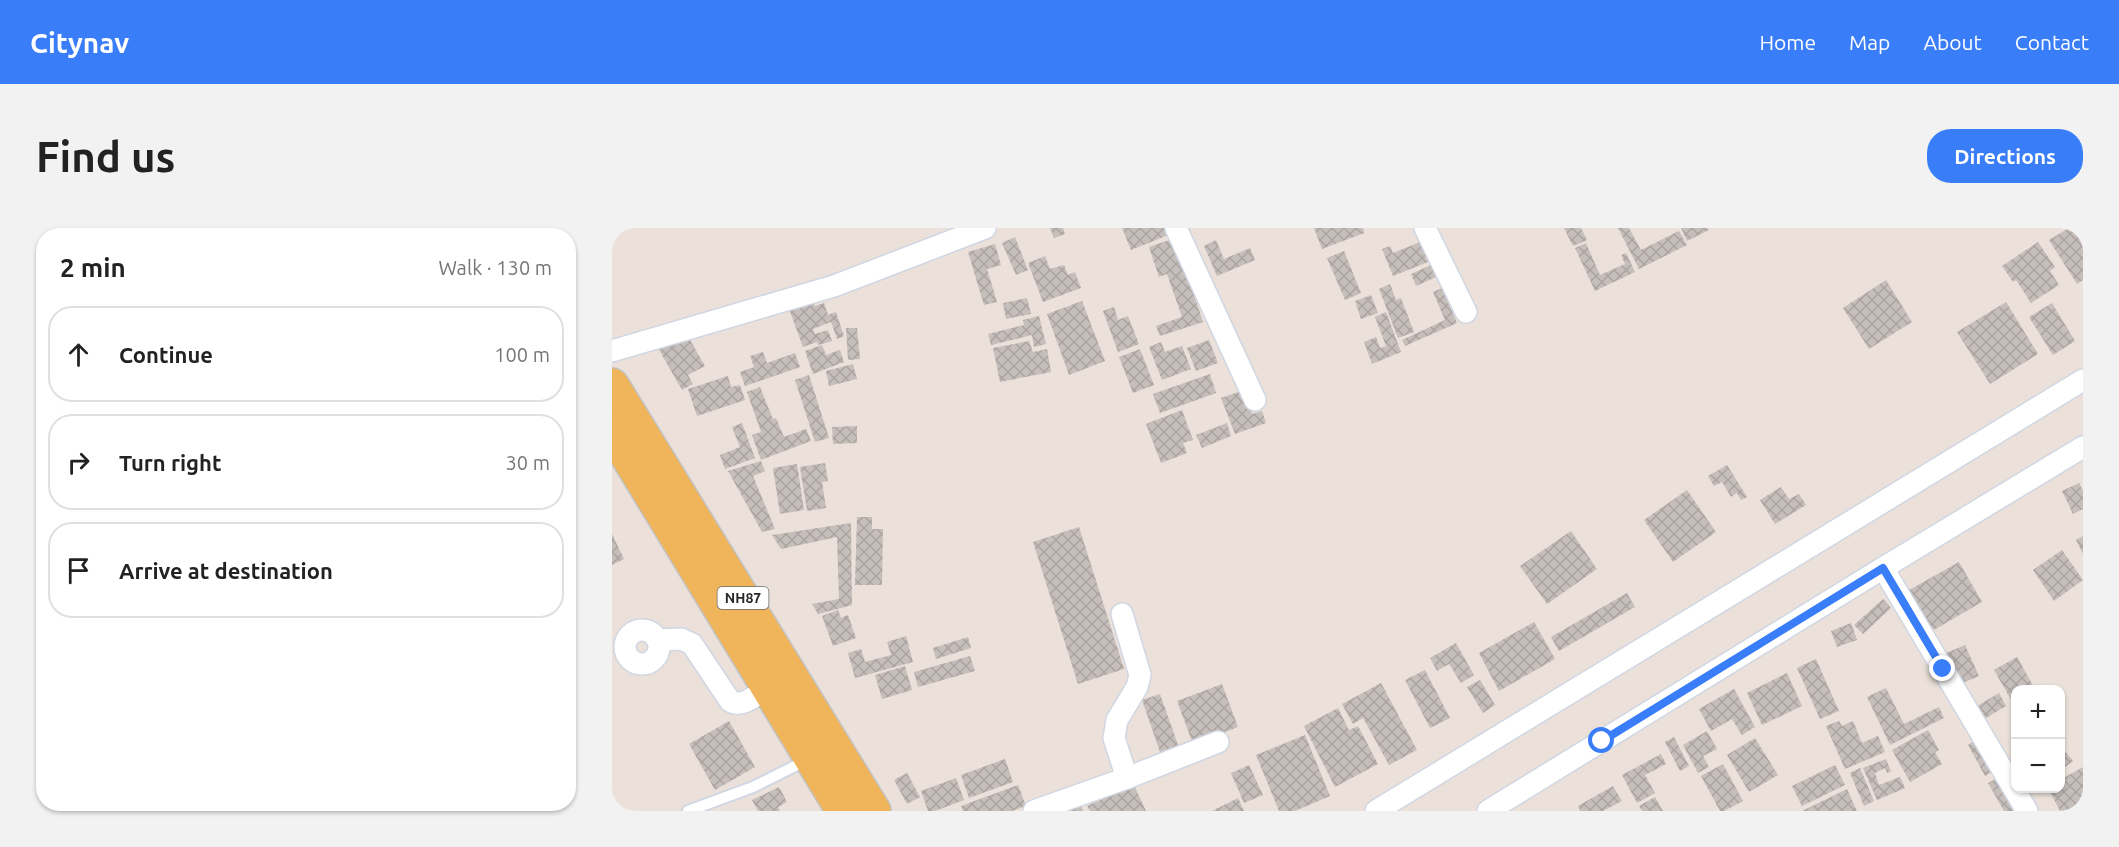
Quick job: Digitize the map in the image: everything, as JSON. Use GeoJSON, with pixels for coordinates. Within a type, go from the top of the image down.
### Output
{"type":"FeatureCollection","features":[{"type":"Feature","properties":{"kind":"main road","name":"NH87"},"geometry":{"type":"LineString","coordinates":[[612,385],[874,811]]}},
{"type":"Feature","properties":{"kind":"main road","name":"NH87"},"geometry":{"type":"LineString","coordinates":[[612,432],[843,811]]}},
{"type":"Feature","properties":{"kind":"street"},"geometry":{"type":"LineString","coordinates":[[612,351],[834,286],[985,228]]}},
{"type":"Feature","properties":{"kind":"street"},"geometry":{"type":"LineString","coordinates":[[1176,228],[1255,399]]}},
{"type":"Feature","properties":{"kind":"street"},"geometry":{"type":"LineString","coordinates":[[1425,228],[1466,312]]}},
{"type":"Feature","properties":{"kind":"street"},"geometry":{"type":"LineString","coordinates":[[1376,811],[2083,380]]}},
{"type":"Feature","properties":{"kind":"street"},"geometry":{"type":"LineString","coordinates":[[1488,811],[2083,447]]}},
{"type":"Feature","properties":{"kind":"street"},"geometry":{"type":"LineString","coordinates":[[1883,568],[2027,811]]}},
{"type":"Feature","properties":{"kind":"street"},"geometry":{"type":"LineString","coordinates":[[1122,614],[1140,675],[1137,687],[1117,720],[1114,738],[1127,778]]}},
{"type":"Feature","properties":{"kind":"street"},"geometry":{"type":"LineString","coordinates":[[619,657],[626,641],[635,632],[648,631],[657,640],[681,639],[692,644],[730,702],[742,704],[768,688]]}},
{"type":"Feature","properties":{"kind":"street"},"geometry":{"type":"LineString","coordinates":[[1034,811],[1218,742]]}},
{"type":"Feature","properties":{"kind":"lane"},"geometry":{"type":"LineString","coordinates":[[688,811],[753,787],[811,759]]}},
{"type":"Feature","properties":{"kind":"building"},"geometry":{"type":"Polygon","coordinates":[[[1050,228],[1063,228],[1065,234],[1054,238],[1050,228]]]}},
{"type":"Feature","properties":{"kind":"building"},"geometry":{"type":"Polygon","coordinates":[[[1122,228],[1168,228],[1171,234],[1131,250],[1122,228]]]}},
{"type":"Feature","properties":{"kind":"building"},"geometry":{"type":"Polygon","coordinates":[[[1314,228],[1363,228],[1364,233],[1322,249],[1314,228]]]}},
{"type":"Feature","properties":{"kind":"building"},"geometry":{"type":"Polygon","coordinates":[[[1564,228],[1581,228],[1587,240],[1573,246],[1564,228]]]}},
{"type":"Feature","properties":{"kind":"building"},"geometry":{"type":"Polygon","coordinates":[[[1618,228],[1629,228],[1641,250],[1679,231],[1687,245],[1639,269],[1618,228]]]}},
{"type":"Feature","properties":{"kind":"building"},"geometry":{"type":"Polygon","coordinates":[[[1681,228],[1708,228],[1709,230],[1687,241],[1681,228]]]}},
{"type":"Feature","properties":{"kind":"building"},"geometry":{"type":"Polygon","coordinates":[[[2069,228],[2083,228],[2083,280],[2077,284],[2049,240],[2069,228]]]}},
{"type":"Feature","properties":{"kind":"building"},"geometry":{"type":"Polygon","coordinates":[[[1015,237],[1028,270],[1016,275],[1002,243],[1015,237]]]}},
{"type":"Feature","properties":{"kind":"building"},"geometry":{"type":"Polygon","coordinates":[[[1175,238],[1203,322],[1160,336],[1156,326],[1182,317],[1167,274],[1159,277],[1149,247],[1175,238]]]}},
{"type":"Feature","properties":{"kind":"building"},"geometry":{"type":"Polygon","coordinates":[[[1216,240],[1224,259],[1250,248],[1255,260],[1217,276],[1204,246],[1216,240]]]}},
{"type":"Feature","properties":{"kind":"building"},"geometry":{"type":"Polygon","coordinates":[[[1420,242],[1428,262],[1393,276],[1382,249],[1390,246],[1393,253],[1420,242]]]}},
{"type":"Feature","properties":{"kind":"building"},"geometry":{"type":"Polygon","coordinates":[[[2038,242],[2055,267],[2050,271],[2059,285],[2031,303],[2016,280],[2013,282],[2002,266],[2038,242]]]}},
{"type":"Feature","properties":{"kind":"building"},"geometry":{"type":"Polygon","coordinates":[[[1586,243],[1600,275],[1625,264],[1621,255],[1626,253],[1635,272],[1595,291],[1575,248],[1586,243]]]}},
{"type":"Feature","properties":{"kind":"building"},"geometry":{"type":"Polygon","coordinates":[[[995,244],[1001,265],[987,269],[997,302],[984,305],[968,252],[995,244]]]}},
{"type":"Feature","properties":{"kind":"building"},"geometry":{"type":"Polygon","coordinates":[[[1344,251],[1361,293],[1345,300],[1327,258],[1344,251]]]}},
{"type":"Feature","properties":{"kind":"building"},"geometry":{"type":"Polygon","coordinates":[[[1045,256],[1050,269],[1064,265],[1068,275],[1075,272],[1081,288],[1043,302],[1028,263],[1045,256]]]}},
{"type":"Feature","properties":{"kind":"building"},"geometry":{"type":"Polygon","coordinates":[[[1431,265],[1436,277],[1416,286],[1411,274],[1431,265]]]}},
{"type":"Feature","properties":{"kind":"building"},"geometry":{"type":"Polygon","coordinates":[[[1886,280],[1912,322],[1869,349],[1843,308],[1886,280]]]}},
{"type":"Feature","properties":{"kind":"building"},"geometry":{"type":"Polygon","coordinates":[[[1390,284],[1396,300],[1401,298],[1414,332],[1398,338],[1379,289],[1390,284]]]}},
{"type":"Feature","properties":{"kind":"building"},"geometry":{"type":"Polygon","coordinates":[[[1442,288],[1457,323],[1405,346],[1402,340],[1445,320],[1433,292],[1442,288]]]}},
{"type":"Feature","properties":{"kind":"building"},"geometry":{"type":"Polygon","coordinates":[[[1371,295],[1378,313],[1361,319],[1355,301],[1371,295]]]}},
{"type":"Feature","properties":{"kind":"building"},"geometry":{"type":"Polygon","coordinates":[[[812,298],[815,306],[824,303],[828,315],[836,312],[844,336],[837,339],[831,322],[813,329],[815,334],[828,330],[832,341],[818,345],[817,342],[803,347],[788,306],[812,298]]]}},
{"type":"Feature","properties":{"kind":"building"},"geometry":{"type":"Polygon","coordinates":[[[1027,298],[1031,314],[1006,319],[1003,303],[1027,298]]]}},
{"type":"Feature","properties":{"kind":"building"},"geometry":{"type":"Polygon","coordinates":[[[1082,301],[1105,361],[1069,375],[1047,314],[1082,301]]]}},
{"type":"Feature","properties":{"kind":"building"},"geometry":{"type":"Polygon","coordinates":[[[2006,302],[2038,354],[1990,384],[1957,332],[2006,302]]]}},
{"type":"Feature","properties":{"kind":"building"},"geometry":{"type":"Polygon","coordinates":[[[2052,303],[2075,341],[2053,355],[2029,317],[2052,303]]]}},
{"type":"Feature","properties":{"kind":"building"},"geometry":{"type":"Polygon","coordinates":[[[1114,307],[1118,320],[1128,316],[1139,344],[1118,352],[1103,311],[1114,307]]]}},
{"type":"Feature","properties":{"kind":"building"},"geometry":{"type":"Polygon","coordinates":[[[1386,312],[1401,352],[1372,364],[1364,342],[1376,337],[1380,348],[1386,346],[1375,317],[1386,312]]]}},
{"type":"Feature","properties":{"kind":"building"},"geometry":{"type":"Polygon","coordinates":[[[1039,316],[1046,344],[1034,347],[1032,335],[991,345],[988,334],[1024,325],[1023,320],[1039,316]]]}},
{"type":"Feature","properties":{"kind":"building"},"geometry":{"type":"Polygon","coordinates":[[[846,328],[857,328],[860,359],[848,360],[846,328]]]}},
{"type":"Feature","properties":{"kind":"building"},"geometry":{"type":"Polygon","coordinates":[[[686,333],[705,366],[688,375],[693,384],[682,390],[658,348],[686,333]]]}},
{"type":"Feature","properties":{"kind":"building"},"geometry":{"type":"Polygon","coordinates":[[[1209,340],[1218,363],[1196,371],[1187,348],[1209,340]]]}},
{"type":"Feature","properties":{"kind":"building"},"geometry":{"type":"Polygon","coordinates":[[[1029,341],[1033,352],[1047,349],[1051,372],[1000,382],[993,348],[1029,341]]]}},
{"type":"Feature","properties":{"kind":"building"},"geometry":{"type":"Polygon","coordinates":[[[1161,342],[1165,352],[1182,346],[1191,369],[1162,380],[1149,347],[1161,342]]]}},
{"type":"Feature","properties":{"kind":"building"},"geometry":{"type":"Polygon","coordinates":[[[822,345],[826,355],[840,350],[844,362],[813,374],[805,351],[822,345]]]}},
{"type":"Feature","properties":{"kind":"building"},"geometry":{"type":"Polygon","coordinates":[[[1140,349],[1154,385],[1133,393],[1119,357],[1140,349]]]}},
{"type":"Feature","properties":{"kind":"building"},"geometry":{"type":"Polygon","coordinates":[[[763,352],[767,363],[795,353],[800,367],[745,386],[740,372],[754,367],[750,356],[763,352]]]}},
{"type":"Feature","properties":{"kind":"building"},"geometry":{"type":"Polygon","coordinates":[[[853,364],[857,379],[829,386],[826,371],[853,364]]]}},
{"type":"Feature","properties":{"kind":"building"},"geometry":{"type":"Polygon","coordinates":[[[1210,374],[1216,393],[1160,413],[1153,394],[1210,374]]]}},
{"type":"Feature","properties":{"kind":"building"},"geometry":{"type":"Polygon","coordinates":[[[809,375],[829,438],[815,442],[795,380],[809,375]]]}},
{"type":"Feature","properties":{"kind":"building"},"geometry":{"type":"Polygon","coordinates":[[[728,376],[731,387],[740,385],[745,400],[697,416],[688,389],[728,376]]]}},
{"type":"Feature","properties":{"kind":"building"},"geometry":{"type":"Polygon","coordinates":[[[760,387],[773,419],[776,418],[784,437],[806,429],[811,441],[761,460],[752,435],[761,432],[747,392],[760,387]]]}},
{"type":"Feature","properties":{"kind":"building"},"geometry":{"type":"Polygon","coordinates":[[[1244,390],[1252,414],[1262,411],[1266,423],[1235,434],[1221,398],[1244,390]]]}},
{"type":"Feature","properties":{"kind":"building"},"geometry":{"type":"Polygon","coordinates":[[[1182,410],[1193,440],[1183,443],[1187,453],[1161,463],[1146,424],[1182,410]]]}},
{"type":"Feature","properties":{"kind":"building"},"geometry":{"type":"Polygon","coordinates":[[[742,423],[755,458],[725,469],[720,455],[740,447],[732,427],[742,423]]]}},
{"type":"Feature","properties":{"kind":"building"},"geometry":{"type":"Polygon","coordinates":[[[1227,423],[1231,436],[1202,448],[1196,435],[1227,423]]]}},
{"type":"Feature","properties":{"kind":"building"},"geometry":{"type":"Polygon","coordinates":[[[857,426],[857,443],[833,444],[832,427],[857,426]]]}},
{"type":"Feature","properties":{"kind":"building"},"geometry":{"type":"Polygon","coordinates":[[[761,461],[765,471],[753,476],[775,529],[762,532],[728,471],[761,461]]]}},
{"type":"Feature","properties":{"kind":"building"},"geometry":{"type":"Polygon","coordinates":[[[825,463],[828,481],[822,482],[826,508],[807,511],[800,467],[825,463]]]}},
{"type":"Feature","properties":{"kind":"building"},"geometry":{"type":"Polygon","coordinates":[[[797,464],[804,510],[780,514],[773,468],[797,464]]]}},
{"type":"Feature","properties":{"kind":"building"},"geometry":{"type":"Polygon","coordinates":[[[1727,465],[1747,497],[1741,500],[1737,493],[1731,497],[1722,482],[1714,486],[1708,476],[1727,465]]]}},
{"type":"Feature","properties":{"kind":"building"},"geometry":{"type":"Polygon","coordinates":[[[2079,483],[2083,491],[2083,509],[2073,514],[2062,491],[2079,483]]]}},
{"type":"Feature","properties":{"kind":"building"},"geometry":{"type":"Polygon","coordinates":[[[1781,487],[1789,499],[1799,494],[1806,505],[1775,524],[1760,500],[1781,487]]]}},
{"type":"Feature","properties":{"kind":"building"},"geometry":{"type":"Polygon","coordinates":[[[1687,490],[1716,532],[1673,562],[1644,520],[1687,490]]]}},
{"type":"Feature","properties":{"kind":"building"},"geometry":{"type":"Polygon","coordinates":[[[857,517],[872,517],[872,529],[883,529],[882,585],[855,585],[857,517]]]}},
{"type":"Feature","properties":{"kind":"building"},"geometry":{"type":"Polygon","coordinates":[[[851,523],[852,605],[818,614],[812,604],[839,599],[837,537],[781,549],[772,535],[851,523]]]}},
{"type":"Feature","properties":{"kind":"building"},"geometry":{"type":"Polygon","coordinates":[[[1079,527],[1124,669],[1078,684],[1033,542],[1079,527]]]}},
{"type":"Feature","properties":{"kind":"building"},"geometry":{"type":"Polygon","coordinates":[[[1571,531],[1597,569],[1547,604],[1520,566],[1571,531]]]}},
{"type":"Feature","properties":{"kind":"building"},"geometry":{"type":"Polygon","coordinates":[[[612,534],[624,559],[612,565],[612,534]]]}},
{"type":"Feature","properties":{"kind":"building"},"geometry":{"type":"Polygon","coordinates":[[[2083,536],[2083,554],[2076,540],[2083,536]]]}},
{"type":"Feature","properties":{"kind":"building"},"geometry":{"type":"Polygon","coordinates":[[[2062,550],[2083,580],[2054,601],[2033,570],[2062,550]]]}},
{"type":"Feature","properties":{"kind":"building"},"geometry":{"type":"Polygon","coordinates":[[[1959,562],[1982,602],[1932,631],[1909,590],[1959,562]]]}},
{"type":"Feature","properties":{"kind":"building"},"geometry":{"type":"Polygon","coordinates":[[[1627,593],[1635,607],[1559,651],[1551,637],[1627,593]]]}},
{"type":"Feature","properties":{"kind":"building"},"geometry":{"type":"Polygon","coordinates":[[[1883,599],[1891,608],[1863,634],[1854,625],[1883,599]]]}},
{"type":"Feature","properties":{"kind":"building"},"geometry":{"type":"Polygon","coordinates":[[[838,610],[841,618],[848,615],[856,638],[833,646],[822,616],[838,610]]]}},
{"type":"Feature","properties":{"kind":"building"},"geometry":{"type":"Polygon","coordinates":[[[1534,622],[1555,659],[1499,691],[1479,653],[1534,622]]]}},
{"type":"Feature","properties":{"kind":"building"},"geometry":{"type":"Polygon","coordinates":[[[1851,623],[1857,640],[1837,647],[1831,631],[1851,623]]]}},
{"type":"Feature","properties":{"kind":"building"},"geometry":{"type":"Polygon","coordinates":[[[906,636],[913,662],[855,678],[848,653],[861,649],[865,662],[891,655],[887,642],[906,636]]]}},
{"type":"Feature","properties":{"kind":"building"},"geometry":{"type":"Polygon","coordinates":[[[968,637],[971,648],[936,659],[933,648],[968,637]]]}},
{"type":"Feature","properties":{"kind":"building"},"geometry":{"type":"Polygon","coordinates":[[[1456,643],[1474,675],[1461,683],[1449,664],[1437,671],[1430,658],[1456,643]]]}},
{"type":"Feature","properties":{"kind":"building"},"geometry":{"type":"Polygon","coordinates":[[[1965,645],[1979,676],[1958,685],[1944,654],[1965,645]]]}},
{"type":"Feature","properties":{"kind":"building"},"geometry":{"type":"Polygon","coordinates":[[[970,656],[975,671],[918,687],[914,672],[970,656]]]}},
{"type":"Feature","properties":{"kind":"building"},"geometry":{"type":"Polygon","coordinates":[[[2017,657],[2033,685],[2011,685],[2011,700],[1994,670],[2017,657]]]}},
{"type":"Feature","properties":{"kind":"building"},"geometry":{"type":"Polygon","coordinates":[[[1816,659],[1839,711],[1820,719],[1797,668],[1816,659]]]}},
{"type":"Feature","properties":{"kind":"building"},"geometry":{"type":"Polygon","coordinates":[[[905,666],[912,690],[882,699],[875,675],[905,666]]]}},
{"type":"Feature","properties":{"kind":"building"},"geometry":{"type":"Polygon","coordinates":[[[1425,670],[1450,718],[1430,728],[1405,680],[1425,670]]]}},
{"type":"Feature","properties":{"kind":"building"},"geometry":{"type":"Polygon","coordinates":[[[1787,673],[1802,706],[1762,725],[1747,693],[1787,673]]]}},
{"type":"Feature","properties":{"kind":"building"},"geometry":{"type":"Polygon","coordinates":[[[1480,680],[1495,705],[1483,713],[1467,687],[1480,680]]]}},
{"type":"Feature","properties":{"kind":"building"},"geometry":{"type":"Polygon","coordinates":[[[1381,683],[1417,750],[1389,765],[1363,718],[1353,724],[1342,704],[1381,683]]]}},
{"type":"Feature","properties":{"kind":"building"},"geometry":{"type":"Polygon","coordinates":[[[1222,684],[1238,727],[1193,744],[1177,701],[1222,684]]]}},
{"type":"Feature","properties":{"kind":"building"},"geometry":{"type":"Polygon","coordinates":[[[1886,688],[1904,724],[1939,707],[1944,718],[1890,745],[1867,697],[1886,688]]]}},
{"type":"Feature","properties":{"kind":"building"},"geometry":{"type":"Polygon","coordinates":[[[1734,689],[1755,727],[1742,735],[1732,719],[1711,731],[1699,709],[1734,689]]]}},
{"type":"Feature","properties":{"kind":"building"},"geometry":{"type":"Polygon","coordinates":[[[1999,693],[2006,706],[1981,721],[1974,708],[1999,693]]]}},
{"type":"Feature","properties":{"kind":"building"},"geometry":{"type":"Polygon","coordinates":[[[1160,694],[1178,745],[1160,752],[1142,700],[1160,694]]]}},
{"type":"Feature","properties":{"kind":"building"},"geometry":{"type":"Polygon","coordinates":[[[1338,708],[1349,730],[1358,726],[1378,764],[1335,787],[1304,726],[1338,708]]]}},
{"type":"Feature","properties":{"kind":"building"},"geometry":{"type":"Polygon","coordinates":[[[729,721],[755,767],[715,790],[689,744],[729,721]]]}},
{"type":"Feature","properties":{"kind":"building"},"geometry":{"type":"Polygon","coordinates":[[[1839,721],[1842,726],[1853,721],[1862,743],[1878,736],[1885,752],[1845,769],[1826,726],[1839,721]]]}},
{"type":"Feature","properties":{"kind":"building"},"geometry":{"type":"Polygon","coordinates":[[[1928,730],[1939,750],[1935,752],[1942,764],[1910,782],[1892,750],[1928,730]]]}},
{"type":"Feature","properties":{"kind":"building"},"geometry":{"type":"Polygon","coordinates":[[[1707,731],[1717,749],[1703,756],[1709,767],[1698,773],[1683,745],[1707,731]]]}},
{"type":"Feature","properties":{"kind":"building"},"geometry":{"type":"Polygon","coordinates":[[[1305,735],[1330,796],[1295,811],[1279,811],[1256,755],[1305,735]]]}},
{"type":"Feature","properties":{"kind":"building"},"geometry":{"type":"Polygon","coordinates":[[[1674,737],[1689,766],[1680,771],[1665,742],[1674,737]]]}},
{"type":"Feature","properties":{"kind":"building"},"geometry":{"type":"Polygon","coordinates":[[[1755,738],[1778,775],[1749,792],[1727,755],[1755,738]]]}},
{"type":"Feature","properties":{"kind":"building"},"geometry":{"type":"Polygon","coordinates":[[[1979,738],[1996,769],[1985,776],[1968,745],[1979,738]]]}},
{"type":"Feature","properties":{"kind":"building"},"geometry":{"type":"Polygon","coordinates":[[[2065,751],[2073,761],[2065,767],[2065,751]]]}},
{"type":"Feature","properties":{"kind":"building"},"geometry":{"type":"Polygon","coordinates":[[[1661,754],[1666,764],[1645,775],[1655,793],[1637,803],[1622,775],[1661,754]]]}},
{"type":"Feature","properties":{"kind":"building"},"geometry":{"type":"Polygon","coordinates":[[[1005,759],[1013,782],[969,798],[961,775],[1005,759]]]}},
{"type":"Feature","properties":{"kind":"building"},"geometry":{"type":"Polygon","coordinates":[[[1886,759],[1891,771],[1887,773],[1885,768],[1875,773],[1879,785],[1900,777],[1905,788],[1877,800],[1863,768],[1886,759]]]}},
{"type":"Feature","properties":{"kind":"building"},"geometry":{"type":"Polygon","coordinates":[[[1723,764],[1743,801],[1720,811],[1701,776],[1723,764]]]}},
{"type":"Feature","properties":{"kind":"building"},"geometry":{"type":"Polygon","coordinates":[[[1249,765],[1263,795],[1244,803],[1231,773],[1249,765]]]}},
{"type":"Feature","properties":{"kind":"building"},"geometry":{"type":"Polygon","coordinates":[[[1835,765],[1845,785],[1802,806],[1792,786],[1835,765]]]}},
{"type":"Feature","properties":{"kind":"building"},"geometry":{"type":"Polygon","coordinates":[[[2083,767],[2083,811],[2060,811],[2051,793],[2065,793],[2065,777],[2083,767]]]}},
{"type":"Feature","properties":{"kind":"building"},"geometry":{"type":"Polygon","coordinates":[[[1860,768],[1874,801],[1864,806],[1850,773],[1860,768]]]}},
{"type":"Feature","properties":{"kind":"building"},"geometry":{"type":"Polygon","coordinates":[[[907,773],[920,797],[907,804],[894,780],[907,773]]]}},
{"type":"Feature","properties":{"kind":"building"},"geometry":{"type":"Polygon","coordinates":[[[2001,776],[2020,811],[2004,811],[1988,783],[2001,776]]]}},
{"type":"Feature","properties":{"kind":"building"},"geometry":{"type":"Polygon","coordinates":[[[956,778],[964,800],[935,811],[928,811],[921,791],[956,778]]]}},
{"type":"Feature","properties":{"kind":"building"},"geometry":{"type":"Polygon","coordinates":[[[1018,785],[1026,806],[1012,811],[963,811],[961,806],[1018,785]]]}},
{"type":"Feature","properties":{"kind":"building"},"geometry":{"type":"Polygon","coordinates":[[[1134,785],[1146,811],[1090,811],[1087,806],[1134,785]]]}},
{"type":"Feature","properties":{"kind":"building"},"geometry":{"type":"Polygon","coordinates":[[[1613,786],[1622,801],[1603,811],[1580,811],[1578,806],[1613,786]]]}},
{"type":"Feature","properties":{"kind":"building"},"geometry":{"type":"Polygon","coordinates":[[[779,787],[787,802],[778,807],[780,811],[758,811],[752,800],[779,787]]]}},
{"type":"Feature","properties":{"kind":"building"},"geometry":{"type":"Polygon","coordinates":[[[1847,789],[1857,811],[1802,811],[1847,789]]]}},
{"type":"Feature","properties":{"kind":"building"},"geometry":{"type":"Polygon","coordinates":[[[1655,797],[1663,811],[1642,811],[1639,806],[1655,797]]]}},
{"type":"Feature","properties":{"kind":"building"},"geometry":{"type":"Polygon","coordinates":[[[1238,798],[1244,811],[1212,811],[1238,798]]]}},
{"type":"Feature","properties":{"kind":"building"},"geometry":{"type":"Polygon","coordinates":[[[1080,802],[1083,811],[1053,811],[1080,802]]]}},
{"type":"Feature","properties":{"kind":"route"},"geometry":{"type":"LineString","coordinates":[[1602,741],[1883,568],[1943,669]]}}]}
